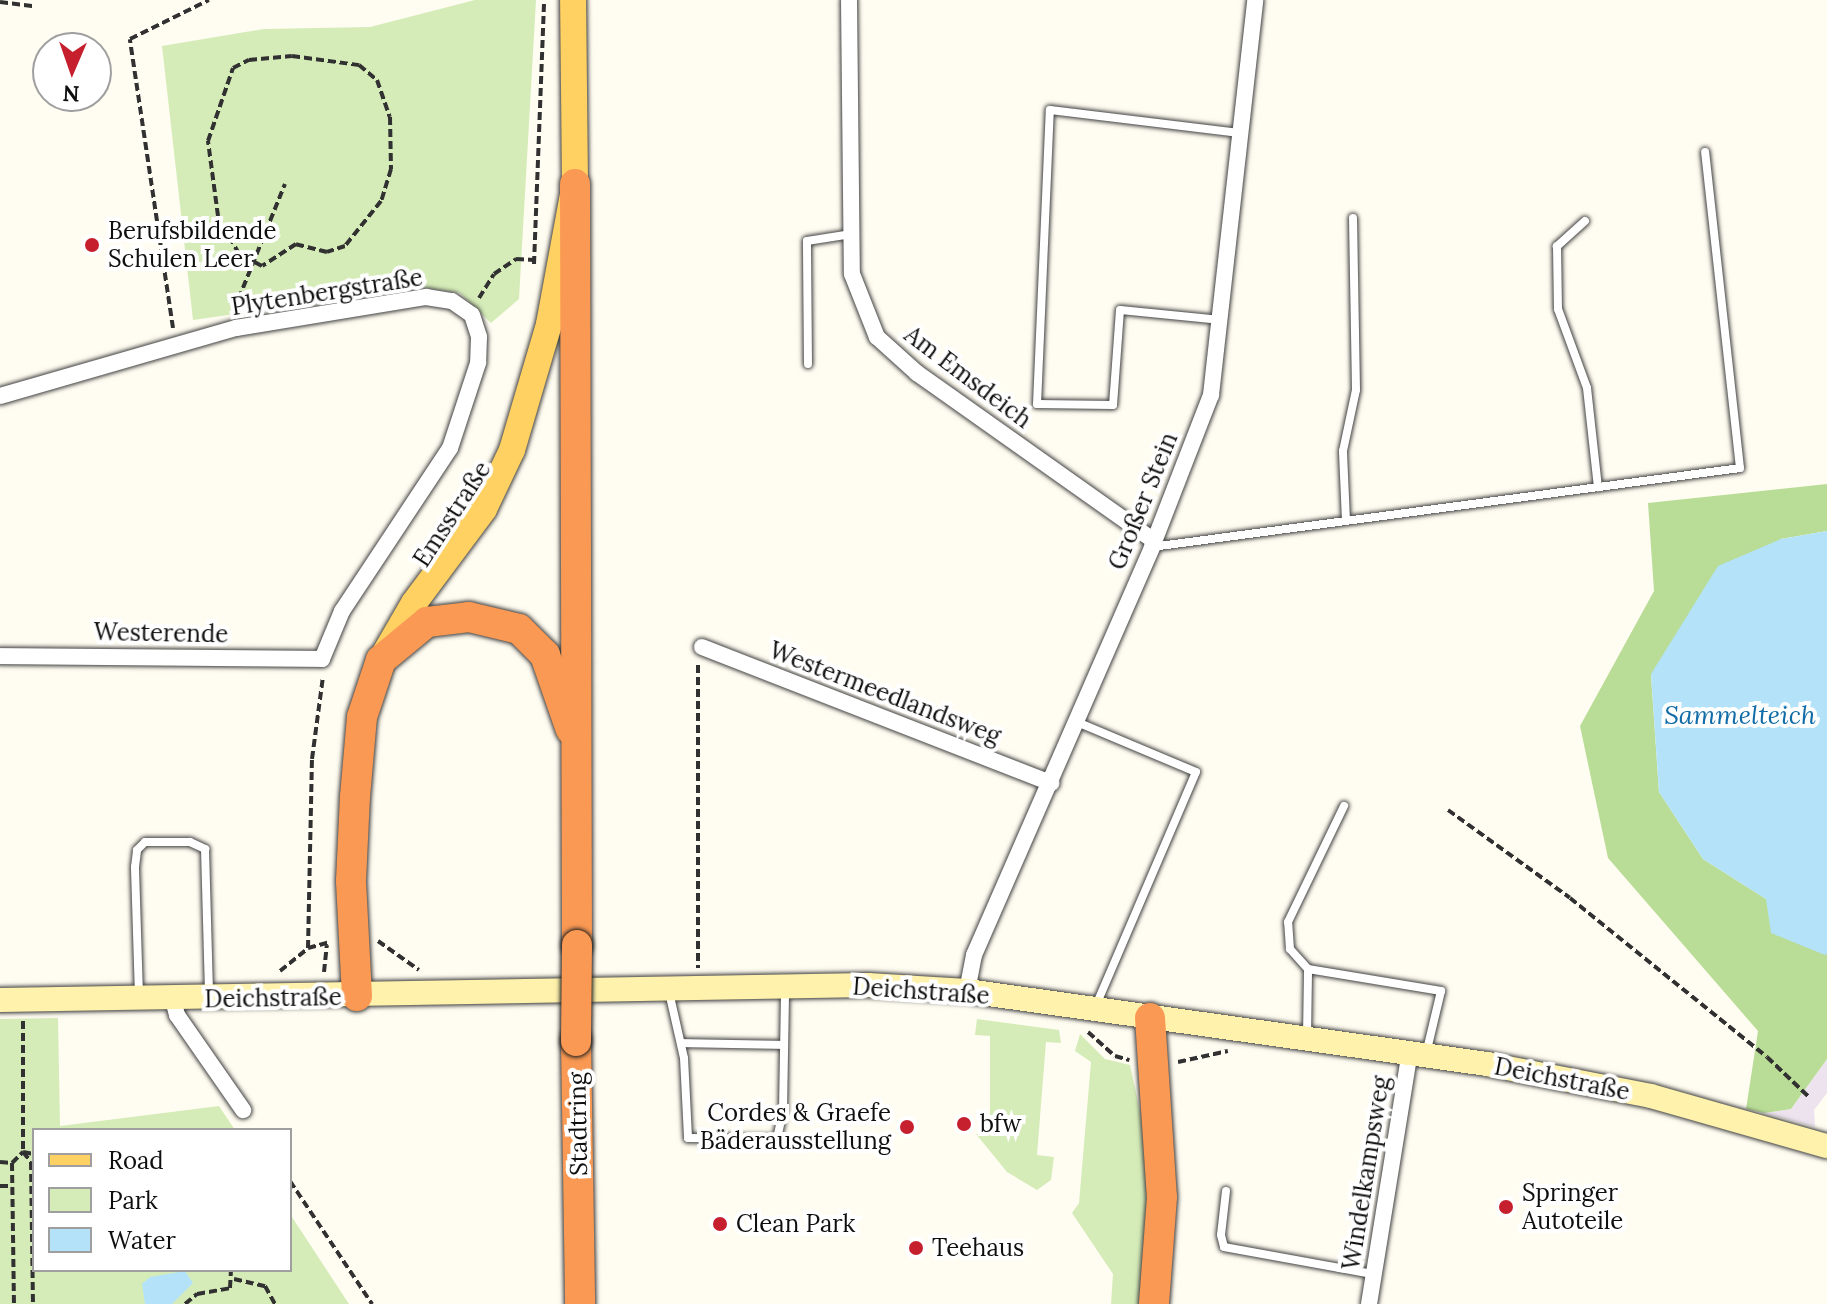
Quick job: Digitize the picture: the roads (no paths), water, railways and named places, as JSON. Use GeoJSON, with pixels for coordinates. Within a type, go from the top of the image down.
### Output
{"type":"FeatureCollection","features":[{"type":"Feature","properties":{"kind":"highway"},"geometry":{"type":"LineString","coordinates":[[575,184],[579,754]]}},
{"type":"Feature","properties":{"kind":"highway"},"geometry":{"type":"LineString","coordinates":[[357,996],[351,881],[355,797],[362,717],[381,660],[427,622],[469,617],[519,629],[545,655],[579,754]]}},
{"type":"Feature","properties":{"kind":"highway","name":"Stadtring"},"geometry":{"type":"LineString","coordinates":[[579,754],[576,1041],[580,1304]]}},
{"type":"Feature","properties":{"kind":"highway"},"geometry":{"type":"LineString","coordinates":[[1150,1018],[1162,1197],[1154,1304]]}},
{"type":"Feature","properties":{"kind":"highway"},"geometry":{"type":"LineString","coordinates":[[580,1216],[601,1304]]}},
{"type":"Feature","properties":{"kind":"main road"},"geometry":{"type":"LineString","coordinates":[[381,660],[414,603],[484,509],[512,450],[549,324],[575,184],[573,0]]}},
{"type":"Feature","properties":{"kind":"main road","name":"Deichstraße"},"geometry":{"type":"LineString","coordinates":[[11,1000],[321,998],[669,987],[785,986],[967,991],[1090,1020],[1150,1018],[1418,1052],[1651,1096],[1827,1146]]}},
{"type":"Feature","properties":{"kind":"street","name":"Am Emsdeich"},"geometry":{"type":"LineString","coordinates":[[849,0],[852,274],[865,315],[896,357],[1153,544]]}},
{"type":"Feature","properties":{"kind":"street","name":"Großer Stein"},"geometry":{"type":"LineString","coordinates":[[967,991],[974,955],[1153,544],[1211,395],[1222,320],[1255,0]]}},
{"type":"Feature","properties":{"kind":"street","name":"Plytenbergstraße"},"geometry":{"type":"LineString","coordinates":[[0,396],[236,328],[426,297],[452,301],[472,315],[479,337],[478,363],[450,448],[342,611],[322,659]]}},
{"type":"Feature","properties":{"kind":"street","name":"Westermeedlandsweg"},"geometry":{"type":"LineString","coordinates":[[702,647],[1051,783]]}},
{"type":"Feature","properties":{"kind":"street","name":"Westerende"},"geometry":{"type":"LineString","coordinates":[[0,656],[322,659]]}},
{"type":"Feature","properties":{"kind":"street"},"geometry":{"type":"LineString","coordinates":[[173,1000],[177,1015],[243,1110]]}},
{"type":"Feature","properties":{"kind":"street","name":"Windelkampsweg"},"geometry":{"type":"LineString","coordinates":[[1369,1304],[1418,1052]]}},
{"type":"Feature","properties":{"kind":"lane"},"geometry":{"type":"LineString","coordinates":[[1222,320],[1120,310],[1113,405],[1037,404],[1050,110],[1241,133]]}},
{"type":"Feature","properties":{"kind":"lane"},"geometry":{"type":"LineString","coordinates":[[1153,544],[1740,468],[1705,152]]}},
{"type":"Feature","properties":{"kind":"lane"},"geometry":{"type":"LineString","coordinates":[[1346,521],[1343,451],[1356,390],[1353,218]]}},
{"type":"Feature","properties":{"kind":"lane"},"geometry":{"type":"LineString","coordinates":[[1585,221],[1557,246],[1558,309],[1587,388],[1598,487]]}},
{"type":"Feature","properties":{"kind":"lane"},"geometry":{"type":"LineString","coordinates":[[808,364],[807,241],[851,234]]}},
{"type":"Feature","properties":{"kind":"lane"},"geometry":{"type":"LineString","coordinates":[[1077,722],[1196,772],[1090,1020]]}},
{"type":"Feature","properties":{"kind":"lane"},"geometry":{"type":"LineString","coordinates":[[1344,806],[1288,922],[1290,949],[1308,969],[1441,991],[1418,1052]]}},
{"type":"Feature","properties":{"kind":"lane"},"geometry":{"type":"LineString","coordinates":[[139,1001],[135,867],[137,850],[145,842],[190,842],[205,849],[209,864],[209,1000]]}},
{"type":"Feature","properties":{"kind":"lane"},"geometry":{"type":"LineString","coordinates":[[1307,1037],[1308,969]]}},
{"type":"Feature","properties":{"kind":"lane"},"geometry":{"type":"LineString","coordinates":[[669,987],[681,1043],[688,1138],[777,1139],[785,986]]}},
{"type":"Feature","properties":{"kind":"lane"},"geometry":{"type":"LineString","coordinates":[[681,1043],[784,1045]]}},
{"type":"Feature","properties":{"kind":"lane"},"geometry":{"type":"LineString","coordinates":[[1226,1191],[1221,1235],[1224,1247],[1373,1274]]}},
{"type":"Feature","properties":{"kind":"water","name":"Sammelteich"},"geometry":{"type":"Polygon","coordinates":[[[1827,531],[1825,955],[1771,933],[1766,899],[1703,859],[1659,792],[1651,674],[1718,566],[1781,539],[1827,531]]]}},
{"type":"Feature","properties":{"kind":"water"},"geometry":{"type":"Polygon","coordinates":[[[186,1272],[193,1283],[172,1304],[145,1304],[142,1284],[150,1277],[186,1272]]]}},
{"type":"Feature","properties":{"kind":"place","name":"Berufsbildende Schulen Leer"},"geometry":{"type":"Point","coordinates":[92,245]}},
{"type":"Feature","properties":{"kind":"place","name":"bfw"},"geometry":{"type":"Point","coordinates":[964,1124]}},
{"type":"Feature","properties":{"kind":"place","name":"Cordes & Graefe Bäderausstellung"},"geometry":{"type":"Point","coordinates":[907,1127]}},
{"type":"Feature","properties":{"kind":"place","name":"Springer Autoteile"},"geometry":{"type":"Point","coordinates":[1506,1207]}},
{"type":"Feature","properties":{"kind":"place","name":"Clean Park"},"geometry":{"type":"Point","coordinates":[720,1224]}},
{"type":"Feature","properties":{"kind":"place","name":"Teehaus"},"geometry":{"type":"Point","coordinates":[916,1248]}}]}
